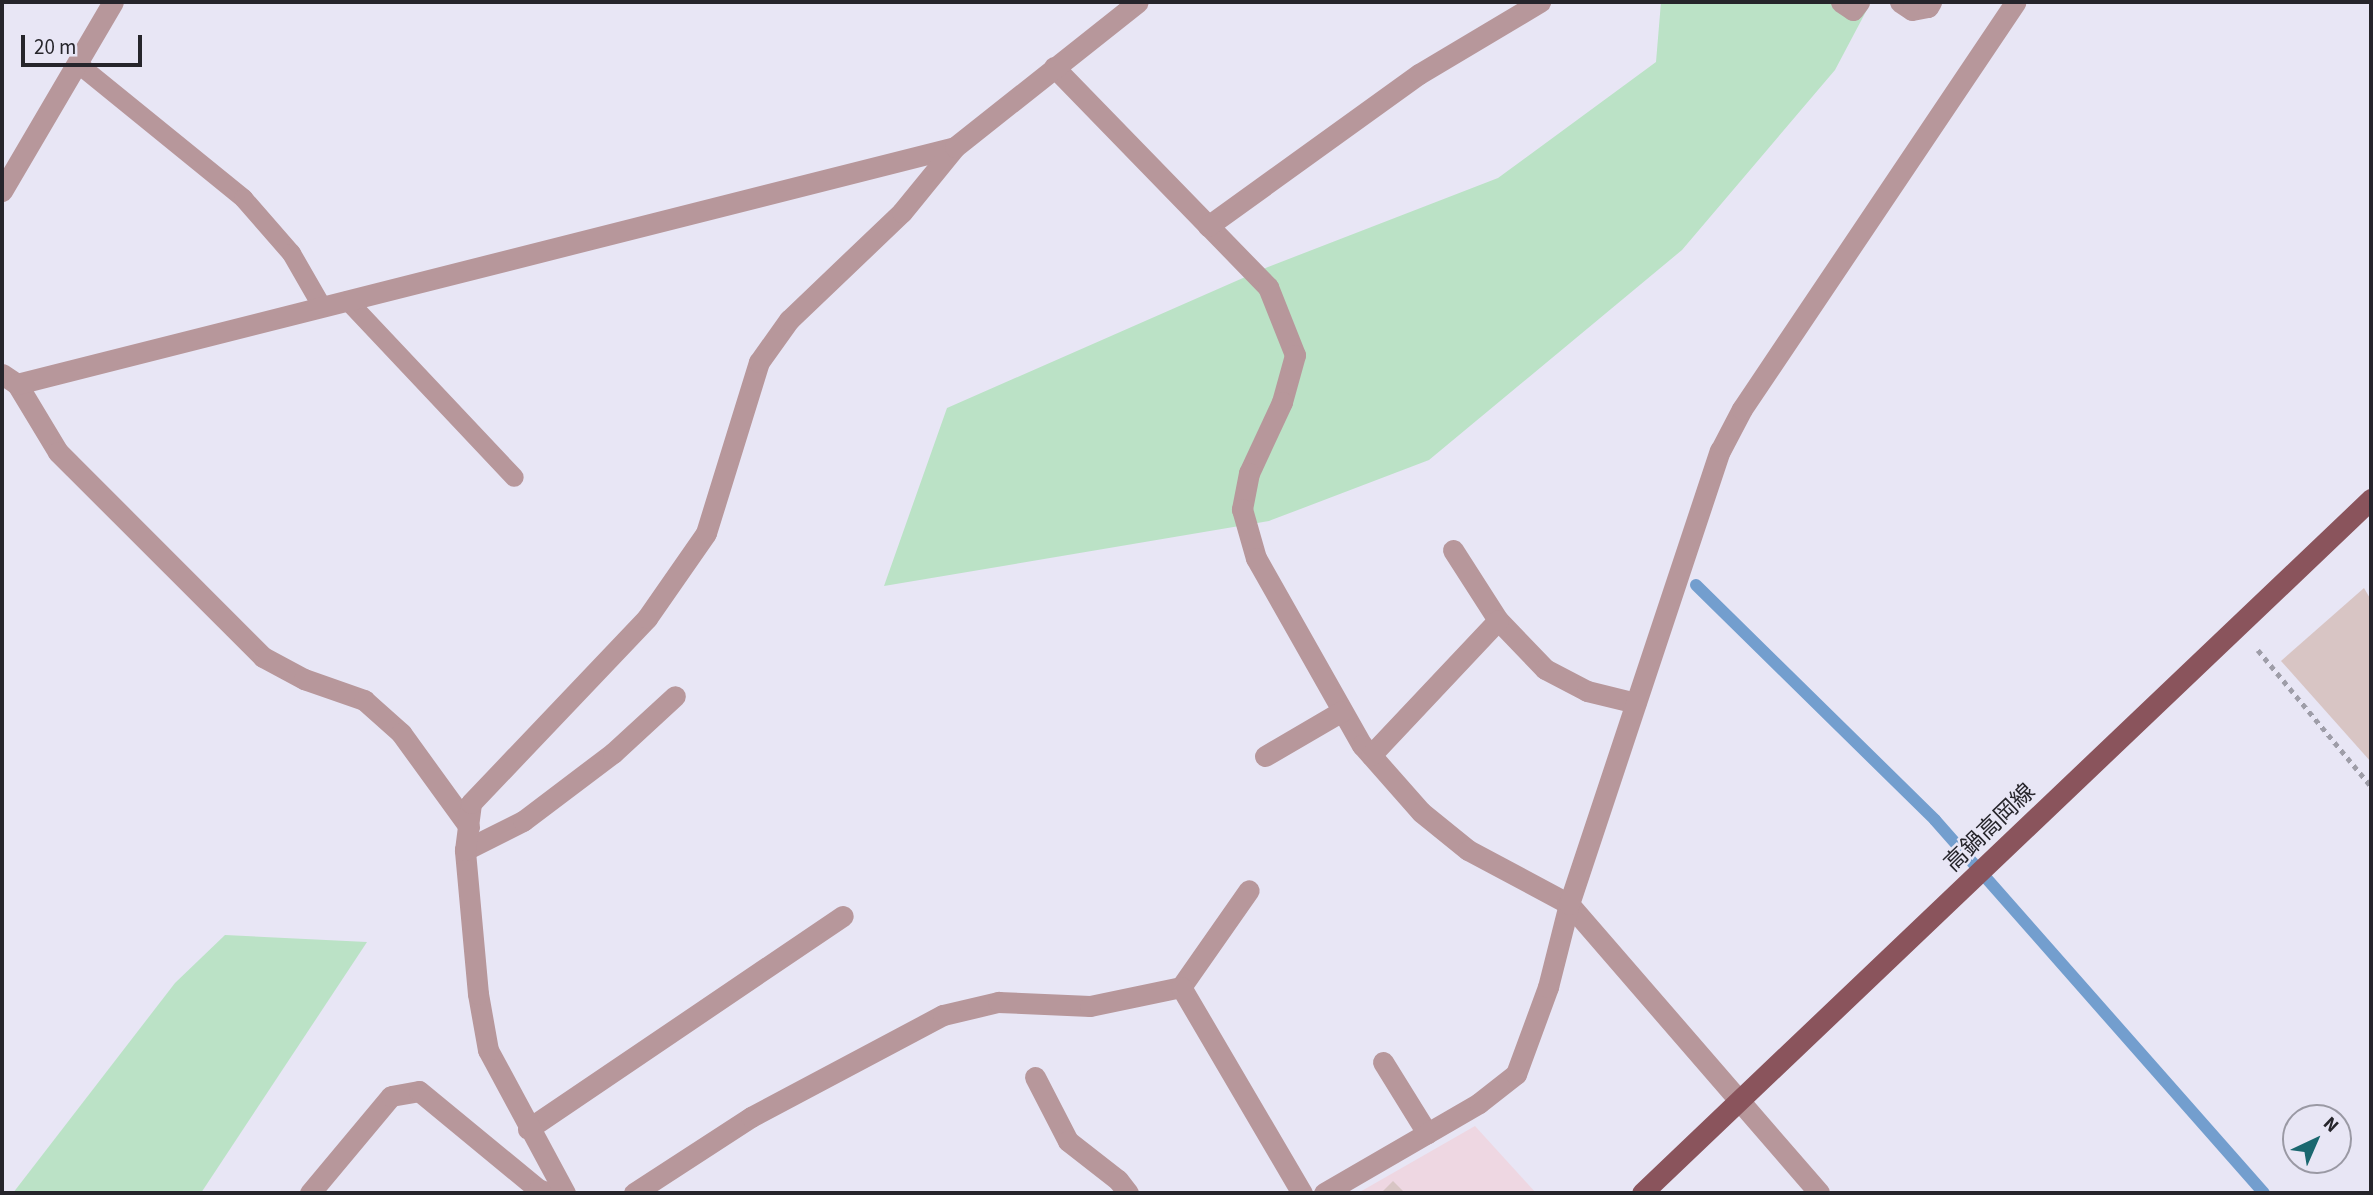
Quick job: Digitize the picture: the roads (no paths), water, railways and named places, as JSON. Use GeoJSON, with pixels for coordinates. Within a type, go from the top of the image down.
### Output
{"type":"FeatureCollection","features":[{"type":"Feature","properties":{"kind":"main road","name":"高鍋高岡線"},"geometry":{"type":"LineString","coordinates":[[1643,1193],[2371,499]]}},
{"type":"Feature","properties":{"kind":"street"},"geometry":{"type":"LineString","coordinates":[[2,191],[113,2]]}},
{"type":"Feature","properties":{"kind":"street"},"geometry":{"type":"LineString","coordinates":[[565,1193],[528,1129],[488,1050],[478,995],[466,849],[471,803],[647,618],[705,533],[759,362],[789,320],[902,212],[955,147],[1138,2]]}},
{"type":"Feature","properties":{"kind":"street"},"geometry":{"type":"LineString","coordinates":[[1208,226],[1419,74],[1540,2]]}},
{"type":"Feature","properties":{"kind":"street"},"geometry":{"type":"LineString","coordinates":[[1841,2],[1853,10],[1859,2]]}},
{"type":"Feature","properties":{"kind":"street"},"geometry":{"type":"LineString","coordinates":[[1900,2],[1912,10],[1928,8],[1931,2]]}},
{"type":"Feature","properties":{"kind":"street"},"geometry":{"type":"LineString","coordinates":[[1324,1193],[1479,1103],[1516,1074],[1548,987],[1569,904],[1720,451],[1736,419],[2015,2]]}},
{"type":"Feature","properties":{"kind":"street"},"geometry":{"type":"LineString","coordinates":[[1054,67],[1268,287],[1296,355],[1282,402],[1250,473],[1242,509],[1256,558],[1342,711],[1371,755],[1421,812],[1468,850],[1569,904],[1819,1193]]}},
{"type":"Feature","properties":{"kind":"street"},"geometry":{"type":"LineString","coordinates":[[469,827],[401,733],[364,700],[304,679],[263,657],[58,452],[9,379],[322,307],[955,147]]}},
{"type":"Feature","properties":{"kind":"street"},"geometry":{"type":"LineString","coordinates":[[1453,550],[1498,620],[1545,669],[1587,691],[1636,703]]}},
{"type":"Feature","properties":{"kind":"street"},"geometry":{"type":"LineString","coordinates":[[1371,755],[1498,620]]}},
{"type":"Feature","properties":{"kind":"street"},"geometry":{"type":"LineString","coordinates":[[466,849],[523,821],[613,754],[674,696]]}},
{"type":"Feature","properties":{"kind":"street"},"geometry":{"type":"LineString","coordinates":[[1265,756],[1342,711]]}},
{"type":"Feature","properties":{"kind":"street"},"geometry":{"type":"LineString","coordinates":[[634,1193],[751,1116],[943,1015],[998,1002],[1090,1006],[1181,987],[1249,890]]}},
{"type":"Feature","properties":{"kind":"street"},"geometry":{"type":"LineString","coordinates":[[528,1129],[843,916]]}},
{"type":"Feature","properties":{"kind":"street"},"geometry":{"type":"LineString","coordinates":[[1181,987],[1302,1193]]}},
{"type":"Feature","properties":{"kind":"street"},"geometry":{"type":"LineString","coordinates":[[1383,1062],[1427,1133]]}},
{"type":"Feature","properties":{"kind":"street"},"geometry":{"type":"LineString","coordinates":[[1035,1077],[1068,1140],[1118,1180],[1128,1193]]}},
{"type":"Feature","properties":{"kind":"street"},"geometry":{"type":"LineString","coordinates":[[310,1193],[391,1096],[419,1091],[538,1189],[549,1193]]}},
{"type":"Feature","properties":{"kind":"lane"},"geometry":{"type":"LineString","coordinates":[[77,63],[243,198],[290,253],[322,307]]}},
{"type":"Feature","properties":{"kind":"lane"},"geometry":{"type":"LineString","coordinates":[[347,300],[514,477]]}},
{"type":"Feature","properties":{"kind":"waterway"},"geometry":{"type":"LineString","coordinates":[[1696,585],[1935,820],[2264,1193]]}}]}
